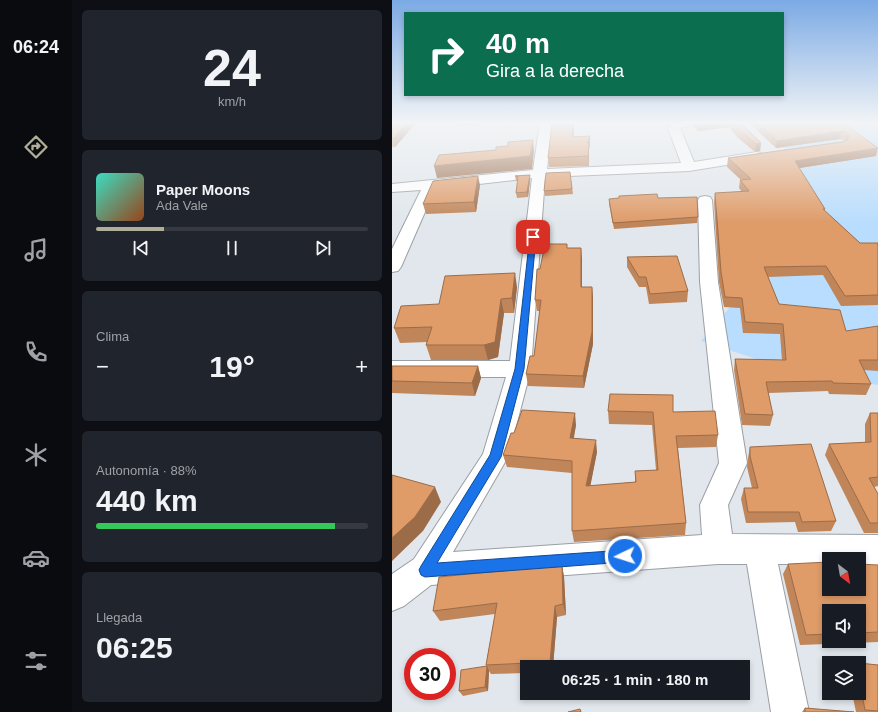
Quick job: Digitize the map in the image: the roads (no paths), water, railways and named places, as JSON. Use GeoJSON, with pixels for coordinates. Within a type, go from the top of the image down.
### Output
{"type":"FeatureCollection","features":[{"type":"Feature","properties":{"kind":"street"},"geometry":{"type":"LineString","coordinates":[[392,594],[425,570],[495,457],[520,369],[539,173],[543,156]]}},
{"type":"Feature","properties":{"kind":"street"},"geometry":{"type":"LineString","coordinates":[[685,156],[689,167]]}},
{"type":"Feature","properties":{"kind":"street"},"geometry":{"type":"LineString","coordinates":[[392,188],[539,173],[689,167],[758,156]]}},
{"type":"Feature","properties":{"kind":"street"},"geometry":{"type":"LineString","coordinates":[[392,267],[430,185]]}},
{"type":"Feature","properties":{"kind":"street"},"geometry":{"type":"LineString","coordinates":[[705,200],[708,282],[733,463],[714,505],[718,549]]}},
{"type":"Feature","properties":{"kind":"street"},"geometry":{"type":"LineString","coordinates":[[392,370],[520,369]]}},
{"type":"Feature","properties":{"kind":"street"},"geometry":{"type":"LineString","coordinates":[[425,570],[718,549],[878,550]]}},
{"type":"Feature","properties":{"kind":"street"},"geometry":{"type":"LineString","coordinates":[[760,550],[790,712]]}}]}
